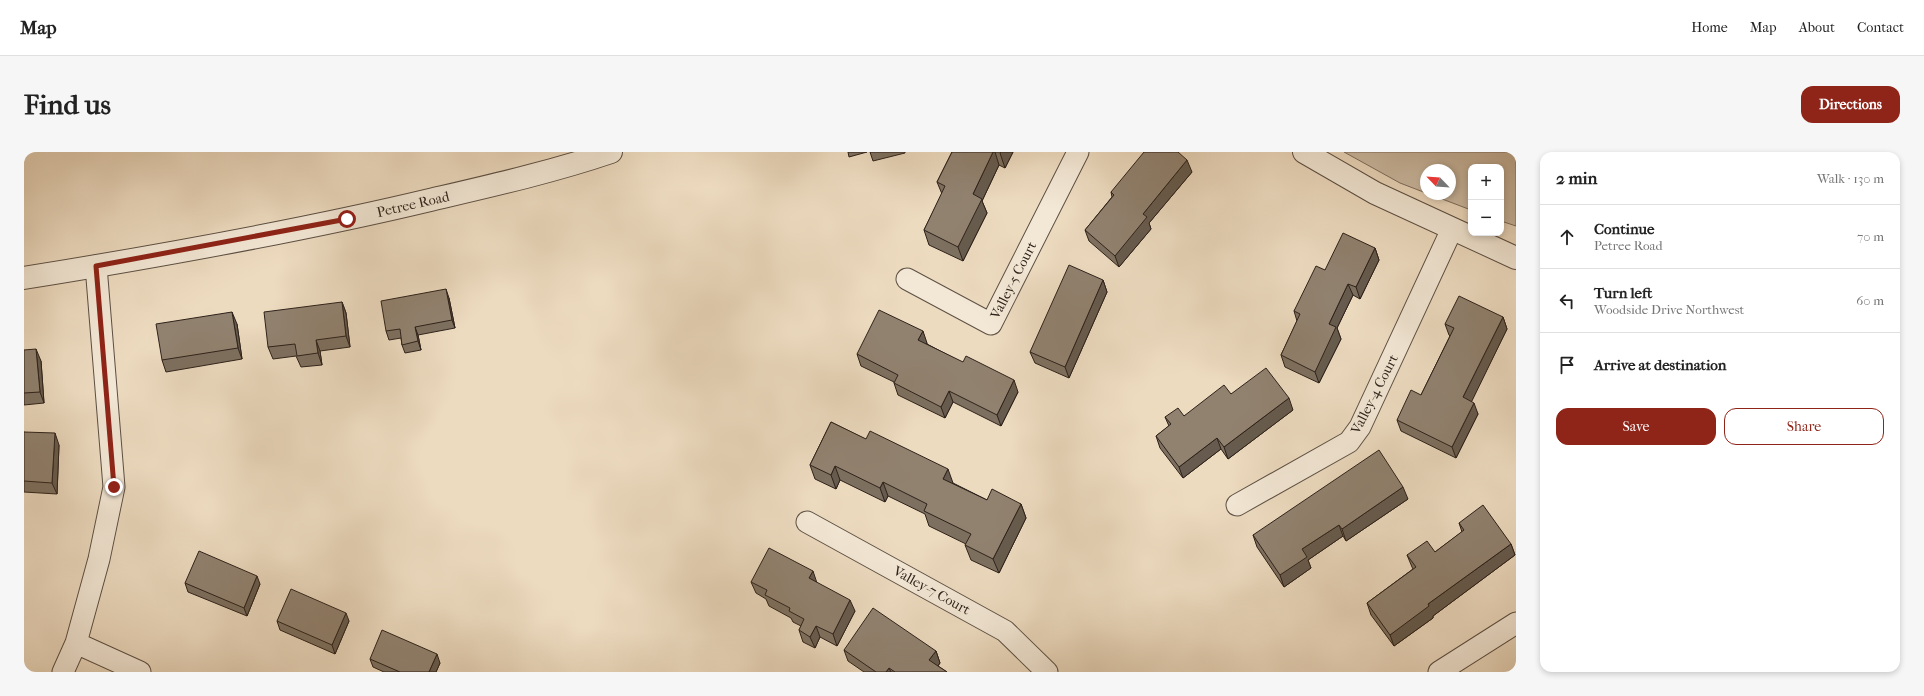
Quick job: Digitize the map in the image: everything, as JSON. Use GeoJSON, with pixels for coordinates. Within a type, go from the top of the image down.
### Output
{"type":"FeatureCollection","features":[{"type":"Feature","properties":{"kind":"street","name":"Valley-5 Court"},"geometry":{"type":"LineString","coordinates":[[907,279],[991,324],[1078,152]]}},
{"type":"Feature","properties":{"kind":"street"},"geometry":{"type":"LineString","coordinates":[[1304,152],[1375,193],[1516,258]]}},
{"type":"Feature","properties":{"kind":"street","name":"Petree Road"},"geometry":{"type":"LineString","coordinates":[[24,278],[358,217],[482,188],[598,154]]}},
{"type":"Feature","properties":{"kind":"street","name":"Valley-4 Court"},"geometry":{"type":"LineString","coordinates":[[1237,504],[1349,442],[1356,432],[1452,229]]}},
{"type":"Feature","properties":{"kind":"street"},"geometry":{"type":"LineString","coordinates":[[63,672],[76,643],[99,559],[114,487],[96,266]]}},
{"type":"Feature","properties":{"kind":"street","name":"Valley-7 Court"},"geometry":{"type":"LineString","coordinates":[[807,522],[1005,631],[1047,672]]}},
{"type":"Feature","properties":{"kind":"street"},"geometry":{"type":"LineString","coordinates":[[1439,672],[1516,623]]}},
{"type":"Feature","properties":{"kind":"street"},"geometry":{"type":"LineString","coordinates":[[76,643],[140,672]]}},
{"type":"Feature","properties":{"kind":"shaded area"},"geometry":{"type":"Polygon","coordinates":[[[1344,152],[1516,152],[1516,226],[1504,222],[1504,164],[1468,164],[1468,209],[1445,200],[1456,200],[1456,164],[1420,164],[1420,191],[1400,183],[1344,152]]]}},
{"type":"Feature","properties":{"kind":"building"},"geometry":{"type":"Polygon","coordinates":[[[952,152],[993,152],[973,194],[982,199],[958,247],[924,230],[945,186],[937,182],[952,152]]]}},
{"type":"Feature","properties":{"kind":"building"},"geometry":{"type":"Polygon","coordinates":[[[1144,152],[1178,152],[1187,160],[1143,214],[1147,217],[1115,256],[1085,230],[1114,195],[1111,192],[1144,152]]]}},
{"type":"Feature","properties":{"kind":"building"},"geometry":{"type":"Polygon","coordinates":[[[1343,233],[1375,248],[1356,287],[1348,284],[1329,324],[1336,327],[1315,372],[1281,355],[1300,314],[1294,311],[1316,266],[1325,270],[1343,233]]]}},
{"type":"Feature","properties":{"kind":"building"},"geometry":{"type":"Polygon","coordinates":[[[1069,265],[1103,280],[1065,367],[1030,352],[1069,265]]]}},
{"type":"Feature","properties":{"kind":"building"},"geometry":{"type":"Polygon","coordinates":[[[446,289],[452,320],[415,327],[418,341],[402,345],[400,329],[386,331],[381,301],[446,289]]]}},
{"type":"Feature","properties":{"kind":"building"},"geometry":{"type":"Polygon","coordinates":[[[1459,296],[1503,317],[1463,397],[1474,403],[1452,447],[1397,420],[1411,390],[1421,395],[1454,328],[1445,324],[1459,296]]]}},
{"type":"Feature","properties":{"kind":"building"},"geometry":{"type":"Polygon","coordinates":[[[342,302],[346,336],[316,340],[318,353],[297,356],[295,344],[268,347],[264,312],[342,302]]]}},
{"type":"Feature","properties":{"kind":"building"},"geometry":{"type":"Polygon","coordinates":[[[879,310],[923,331],[918,340],[963,362],[966,356],[1014,380],[997,415],[949,391],[941,407],[894,383],[898,375],[857,354],[879,310]]]}},
{"type":"Feature","properties":{"kind":"building"},"geometry":{"type":"Polygon","coordinates":[[[232,312],[238,348],[162,360],[156,324],[232,312]]]}},
{"type":"Feature","properties":{"kind":"building"},"geometry":{"type":"Polygon","coordinates":[[[36,349],[40,392],[24,393],[24,350],[36,349]]]}},
{"type":"Feature","properties":{"kind":"building"},"geometry":{"type":"Polygon","coordinates":[[[1266,368],[1289,398],[1224,447],[1217,438],[1179,467],[1156,436],[1171,424],[1165,417],[1178,408],[1184,416],[1224,385],[1231,394],[1266,368]]]}},
{"type":"Feature","properties":{"kind":"building"},"geometry":{"type":"Polygon","coordinates":[[[831,422],[866,439],[870,431],[948,469],[943,479],[987,500],[992,489],[1021,504],[993,559],[965,545],[971,534],[924,511],[927,504],[883,482],[880,488],[835,466],[831,475],[810,465],[831,422]]]}},
{"type":"Feature","properties":{"kind":"building"},"geometry":{"type":"Polygon","coordinates":[[[24,432],[55,433],[52,483],[24,481],[24,432]]]}},
{"type":"Feature","properties":{"kind":"building"},"geometry":{"type":"Polygon","coordinates":[[[1379,450],[1403,487],[1342,529],[1339,525],[1302,549],[1307,557],[1280,575],[1253,535],[1379,450]]]}},
{"type":"Feature","properties":{"kind":"building"},"geometry":{"type":"Polygon","coordinates":[[[1483,505],[1511,544],[1428,604],[1429,606],[1390,635],[1367,603],[1416,567],[1407,555],[1427,541],[1435,552],[1464,530],[1459,523],[1483,505]]]}},
{"type":"Feature","properties":{"kind":"building"},"geometry":{"type":"Polygon","coordinates":[[[769,548],[813,571],[809,578],[850,600],[833,634],[816,626],[810,637],[799,630],[804,619],[789,611],[790,608],[765,595],[767,590],[751,582],[769,548]]]}},
{"type":"Feature","properties":{"kind":"building"},"geometry":{"type":"Polygon","coordinates":[[[199,551],[257,576],[244,608],[185,583],[199,551]]]}},
{"type":"Feature","properties":{"kind":"building"},"geometry":{"type":"Polygon","coordinates":[[[291,589],[346,613],[332,645],[277,621],[291,589]]]}},
{"type":"Feature","properties":{"kind":"building"},"geometry":{"type":"Polygon","coordinates":[[[873,608],[936,651],[929,660],[947,672],[895,672],[889,668],[886,672],[876,672],[844,650],[873,608]]]}},
{"type":"Feature","properties":{"kind":"building"},"geometry":{"type":"Polygon","coordinates":[[[382,630],[437,654],[429,672],[400,672],[370,659],[382,630]]]}},
{"type":"Feature","properties":{"kind":"route"},"geometry":{"type":"LineString","coordinates":[[114,487],[105,361],[96,266],[347,219]]}}]}
